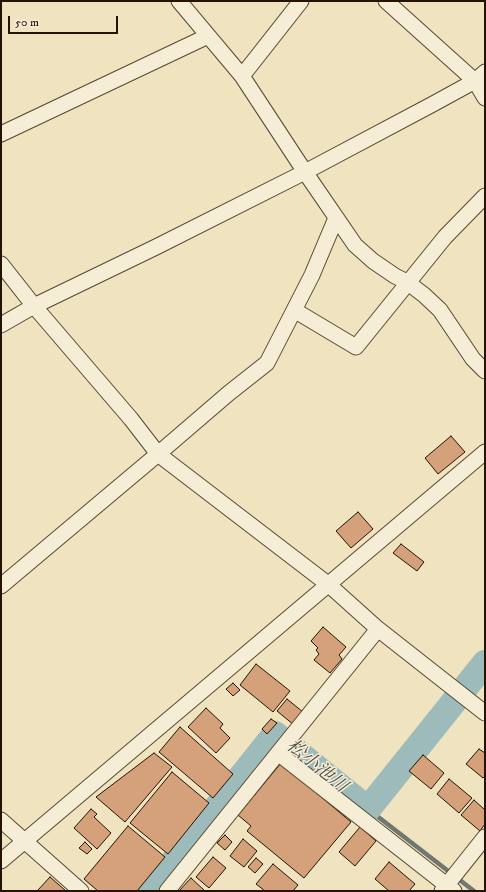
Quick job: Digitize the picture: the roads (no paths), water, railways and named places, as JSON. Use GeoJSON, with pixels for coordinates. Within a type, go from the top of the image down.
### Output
{"type":"FeatureCollection","features":[{"type":"Feature","properties":{"kind":"street"},"geometry":{"type":"LineString","coordinates":[[179,1],[242,76],[355,245],[373,261],[395,276],[407,282],[440,310],[473,359],[485,371]]}},
{"type":"Feature","properties":{"kind":"street"},"geometry":{"type":"LineString","coordinates":[[242,76],[302,1]]}},
{"type":"Feature","properties":{"kind":"street"},"geometry":{"type":"LineString","coordinates":[[386,1],[480,77],[485,98]]}},
{"type":"Feature","properties":{"kind":"street"},"geometry":{"type":"LineString","coordinates":[[1,134],[208,36]]}},
{"type":"Feature","properties":{"kind":"street"},"geometry":{"type":"LineString","coordinates":[[1,325],[34,306],[305,172],[480,77]]}},
{"type":"Feature","properties":{"kind":"street"},"geometry":{"type":"LineString","coordinates":[[294,310],[356,347],[407,282],[445,237],[485,196]]}},
{"type":"Feature","properties":{"kind":"street"},"geometry":{"type":"LineString","coordinates":[[1,586],[229,393],[267,363],[312,275],[336,218]]}},
{"type":"Feature","properties":{"kind":"street"},"geometry":{"type":"LineString","coordinates":[[1,264],[34,306],[126,413],[158,454],[328,585],[378,629],[485,712]]}},
{"type":"Feature","properties":{"kind":"street"},"geometry":{"type":"LineString","coordinates":[[1,861],[485,452]]}},
{"type":"Feature","properties":{"kind":"street"},"geometry":{"type":"LineString","coordinates":[[167,891],[378,629]]}},
{"type":"Feature","properties":{"kind":"street"},"geometry":{"type":"LineString","coordinates":[[278,752],[448,889],[461,868],[485,837]]}},
{"type":"Feature","properties":{"kind":"street"},"geometry":{"type":"LineString","coordinates":[[1,820],[81,891]]}},
{"type":"Feature","properties":{"kind":"waterway","name":"松小池川"},"geometry":{"type":"LineString","coordinates":[[150,891],[275,734],[368,809],[485,663]]}},
{"type":"Feature","properties":{"kind":"waterway"},"geometry":{"type":"LineString","coordinates":[[368,809],[474,891]]}}]}
